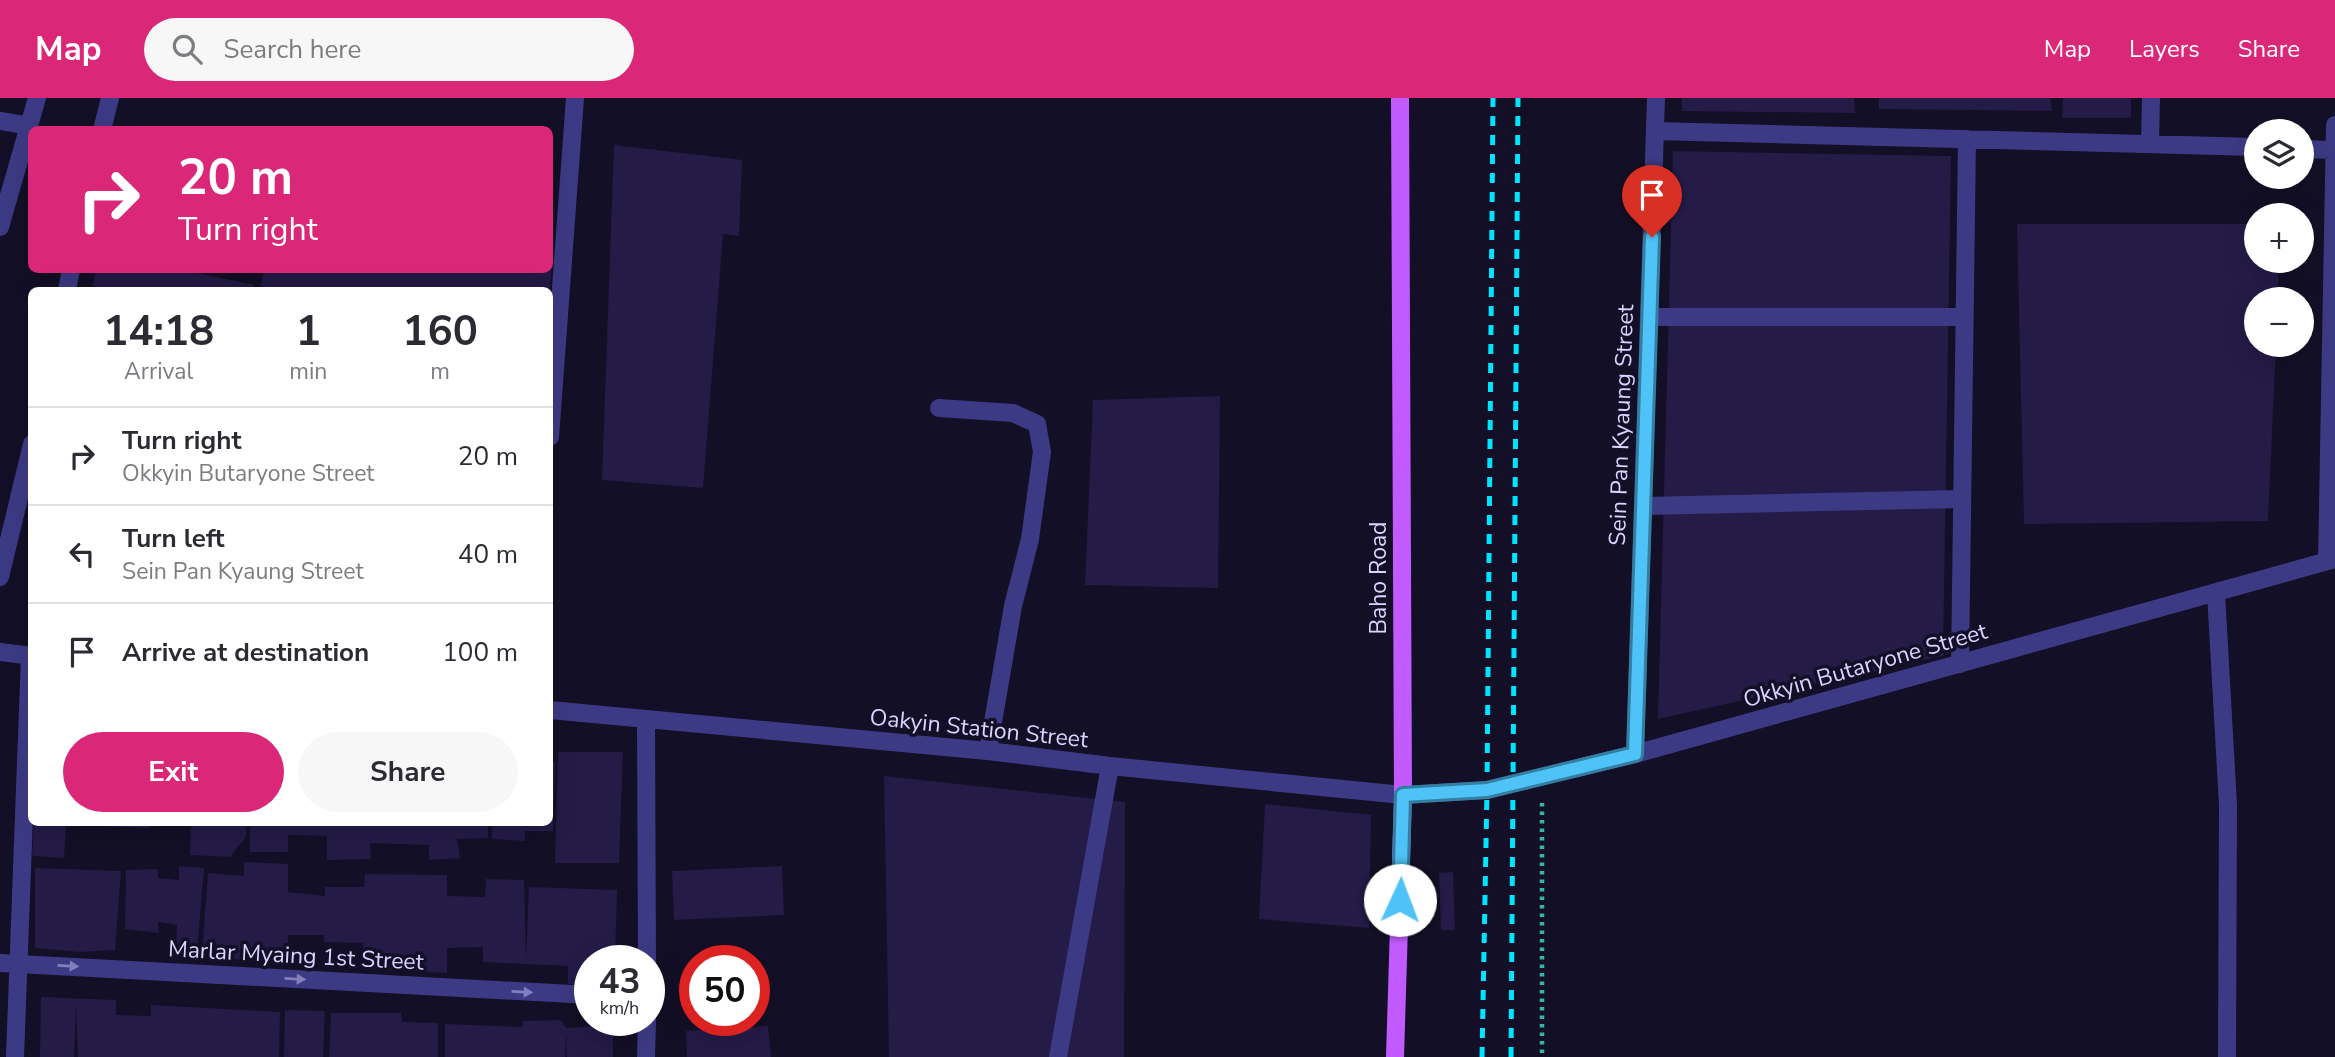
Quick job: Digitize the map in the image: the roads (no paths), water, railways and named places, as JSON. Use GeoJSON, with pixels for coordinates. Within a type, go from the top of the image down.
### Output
{"type":"FeatureCollection","features":[{"type":"Feature","properties":{"kind":"main road","name":"Baho Road"},"geometry":{"type":"LineString","coordinates":[[1395,1057],[1403,795],[1401,98]]}},
{"type":"Feature","properties":{"kind":"street"},"geometry":{"type":"LineString","coordinates":[[0,121],[30,126],[37,98]]}},
{"type":"Feature","properties":{"kind":"street"},"geometry":{"type":"LineString","coordinates":[[103,126],[110,98]]}},
{"type":"Feature","properties":{"kind":"street"},"geometry":{"type":"LineString","coordinates":[[553,396],[575,98]]}},
{"type":"Feature","properties":{"kind":"street","name":"Sein Pan Kyaung Street"},"geometry":{"type":"LineString","coordinates":[[1635,754],[1656,98]]}},
{"type":"Feature","properties":{"kind":"street"},"geometry":{"type":"LineString","coordinates":[[2150,143],[2151,98]]}},
{"type":"Feature","properties":{"kind":"street"},"geometry":{"type":"LineString","coordinates":[[2331,560],[2335,125]]}},
{"type":"Feature","properties":{"kind":"street"},"geometry":{"type":"LineString","coordinates":[[1656,131],[2244,147]]}},
{"type":"Feature","properties":{"kind":"street"},"geometry":{"type":"LineString","coordinates":[[0,227],[28,133]]}},
{"type":"Feature","properties":{"kind":"street"},"geometry":{"type":"LineString","coordinates":[[1960,664],[1967,139]]}},
{"type":"Feature","properties":{"kind":"street"},"geometry":{"type":"LineString","coordinates":[[2314,149],[2334,150]]}},
{"type":"Feature","properties":{"kind":"street"},"geometry":{"type":"LineString","coordinates":[[1650,317],[1965,317]]}},
{"type":"Feature","properties":{"kind":"street"},"geometry":{"type":"LineString","coordinates":[[939,408],[1013,413],[1037,424],[1042,452],[1030,539],[1013,606],[988,751]]}},
{"type":"Feature","properties":{"kind":"street"},"geometry":{"type":"LineString","coordinates":[[0,577],[24,511],[28,478]]}},
{"type":"Feature","properties":{"kind":"street"},"geometry":{"type":"LineString","coordinates":[[1643,506],[1962,499]]}},
{"type":"Feature","properties":{"kind":"street","name":"Okkyin Butaryone Street"},"geometry":{"type":"LineString","coordinates":[[1403,795],[1487,790],[1541,778],[2331,560]]}},
{"type":"Feature","properties":{"kind":"street"},"geometry":{"type":"LineString","coordinates":[[2216,593],[2228,805],[2227,1057]]}},
{"type":"Feature","properties":{"kind":"street"},"geometry":{"type":"LineString","coordinates":[[0,652],[28,656]]}},
{"type":"Feature","properties":{"kind":"street"},"geometry":{"type":"LineString","coordinates":[[15,1057],[9,963],[28,698]]}},
{"type":"Feature","properties":{"kind":"street","name":"Oakyin Station Street"},"geometry":{"type":"LineString","coordinates":[[553,710],[988,751],[1403,795]]}},
{"type":"Feature","properties":{"kind":"street"},"geometry":{"type":"LineString","coordinates":[[646,720],[647,945]]}},
{"type":"Feature","properties":{"kind":"street"},"geometry":{"type":"LineString","coordinates":[[1058,1057],[1110,766]]}},
{"type":"Feature","properties":{"kind":"street","name":"Marlar Myaing 1st Street"},"geometry":{"type":"LineString","coordinates":[[9,963],[574,994]]}},
{"type":"Feature","properties":{"kind":"street"},"geometry":{"type":"LineString","coordinates":[[646,1057],[647,1036]]}},
{"type":"Feature","properties":{"kind":"railway"},"geometry":{"type":"LineString","coordinates":[[1482,1057],[1493,98]]}},
{"type":"Feature","properties":{"kind":"railway"},"geometry":{"type":"LineString","coordinates":[[1511,1057],[1518,98]]}}]}
